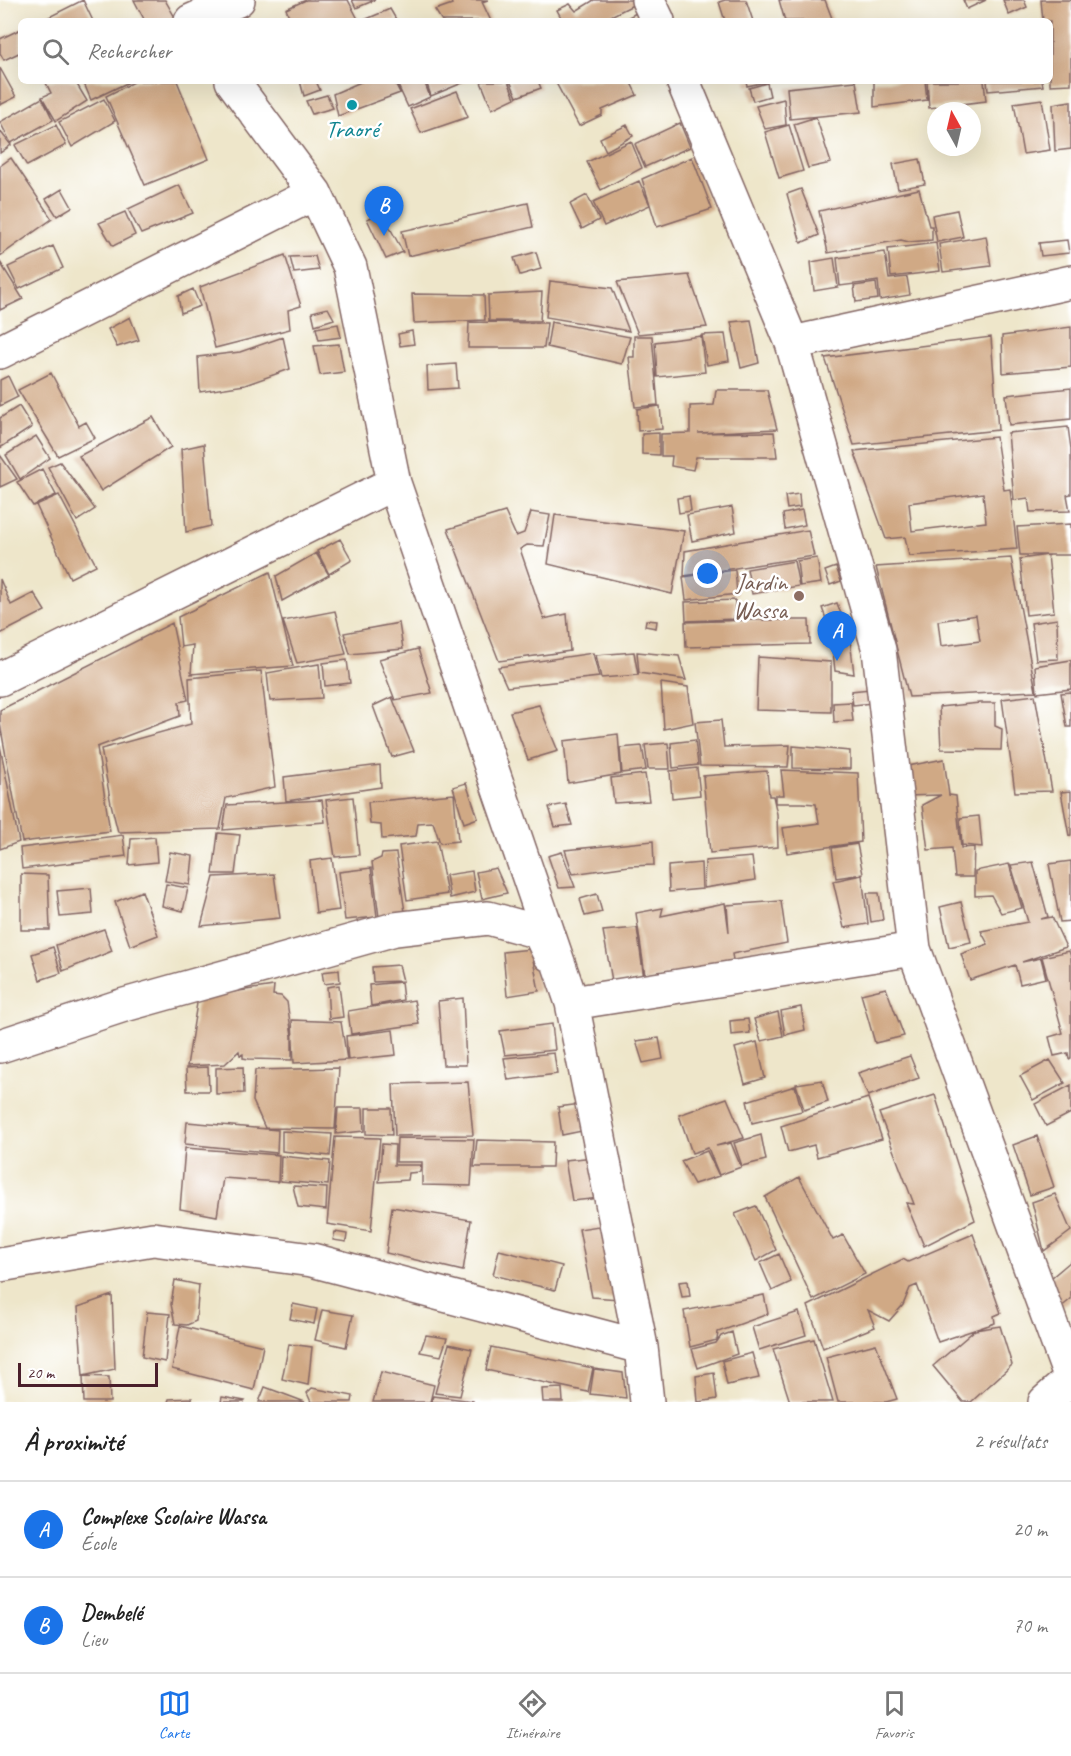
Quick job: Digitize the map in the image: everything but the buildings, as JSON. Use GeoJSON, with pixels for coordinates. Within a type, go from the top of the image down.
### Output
{"type":"FeatureCollection","features":[{"type":"Feature","properties":{"kind":"street"},"geometry":{"type":"LineString","coordinates":[[179,0],[188,18]]}},
{"type":"Feature","properties":{"kind":"street"},"geometry":{"type":"LineString","coordinates":[[196,18],[238,0]]}},
{"type":"Feature","properties":{"kind":"street"},"geometry":{"type":"LineString","coordinates":[[234,84],[315,193],[350,267],[394,483],[572,1003],[640,1347],[647,1402]]}},
{"type":"Feature","properties":{"kind":"street"},"geometry":{"type":"LineString","coordinates":[[684,84],[792,343],[879,650],[914,949],[1071,1379],[1045,1402]]}},
{"type":"Feature","properties":{"kind":"street"},"geometry":{"type":"LineString","coordinates":[[0,352],[315,193]]}},
{"type":"Feature","properties":{"kind":"street"},"geometry":{"type":"LineString","coordinates":[[792,343],[1071,282]]}},
{"type":"Feature","properties":{"kind":"street"},"geometry":{"type":"LineString","coordinates":[[0,679],[394,483]]}},
{"type":"Feature","properties":{"kind":"street"},"geometry":{"type":"LineString","coordinates":[[0,1046],[121,1006],[395,929],[488,918],[539,932],[572,1003]]}},
{"type":"Feature","properties":{"kind":"street"},"geometry":{"type":"LineString","coordinates":[[572,1003],[914,949]]}},
{"type":"Feature","properties":{"kind":"street"},"geometry":{"type":"LineString","coordinates":[[0,1264],[153,1239],[312,1260],[640,1347]]}},
{"type":"Feature","properties":{"kind":"place","name":"Traoré"},"geometry":{"type":"Point","coordinates":[352,105]}},
{"type":"Feature","properties":{"kind":"place","name":"Dembelé"},"geometry":{"type":"Point","coordinates":[384,236]}},
{"type":"Feature","properties":{"kind":"place","name":"Jardin Wassa"},"geometry":{"type":"Point","coordinates":[799,596]}},
{"type":"Feature","properties":{"kind":"place","name":"Complexe Scolaire Wassa"},"geometry":{"type":"Point","coordinates":[837,661]}}]}
